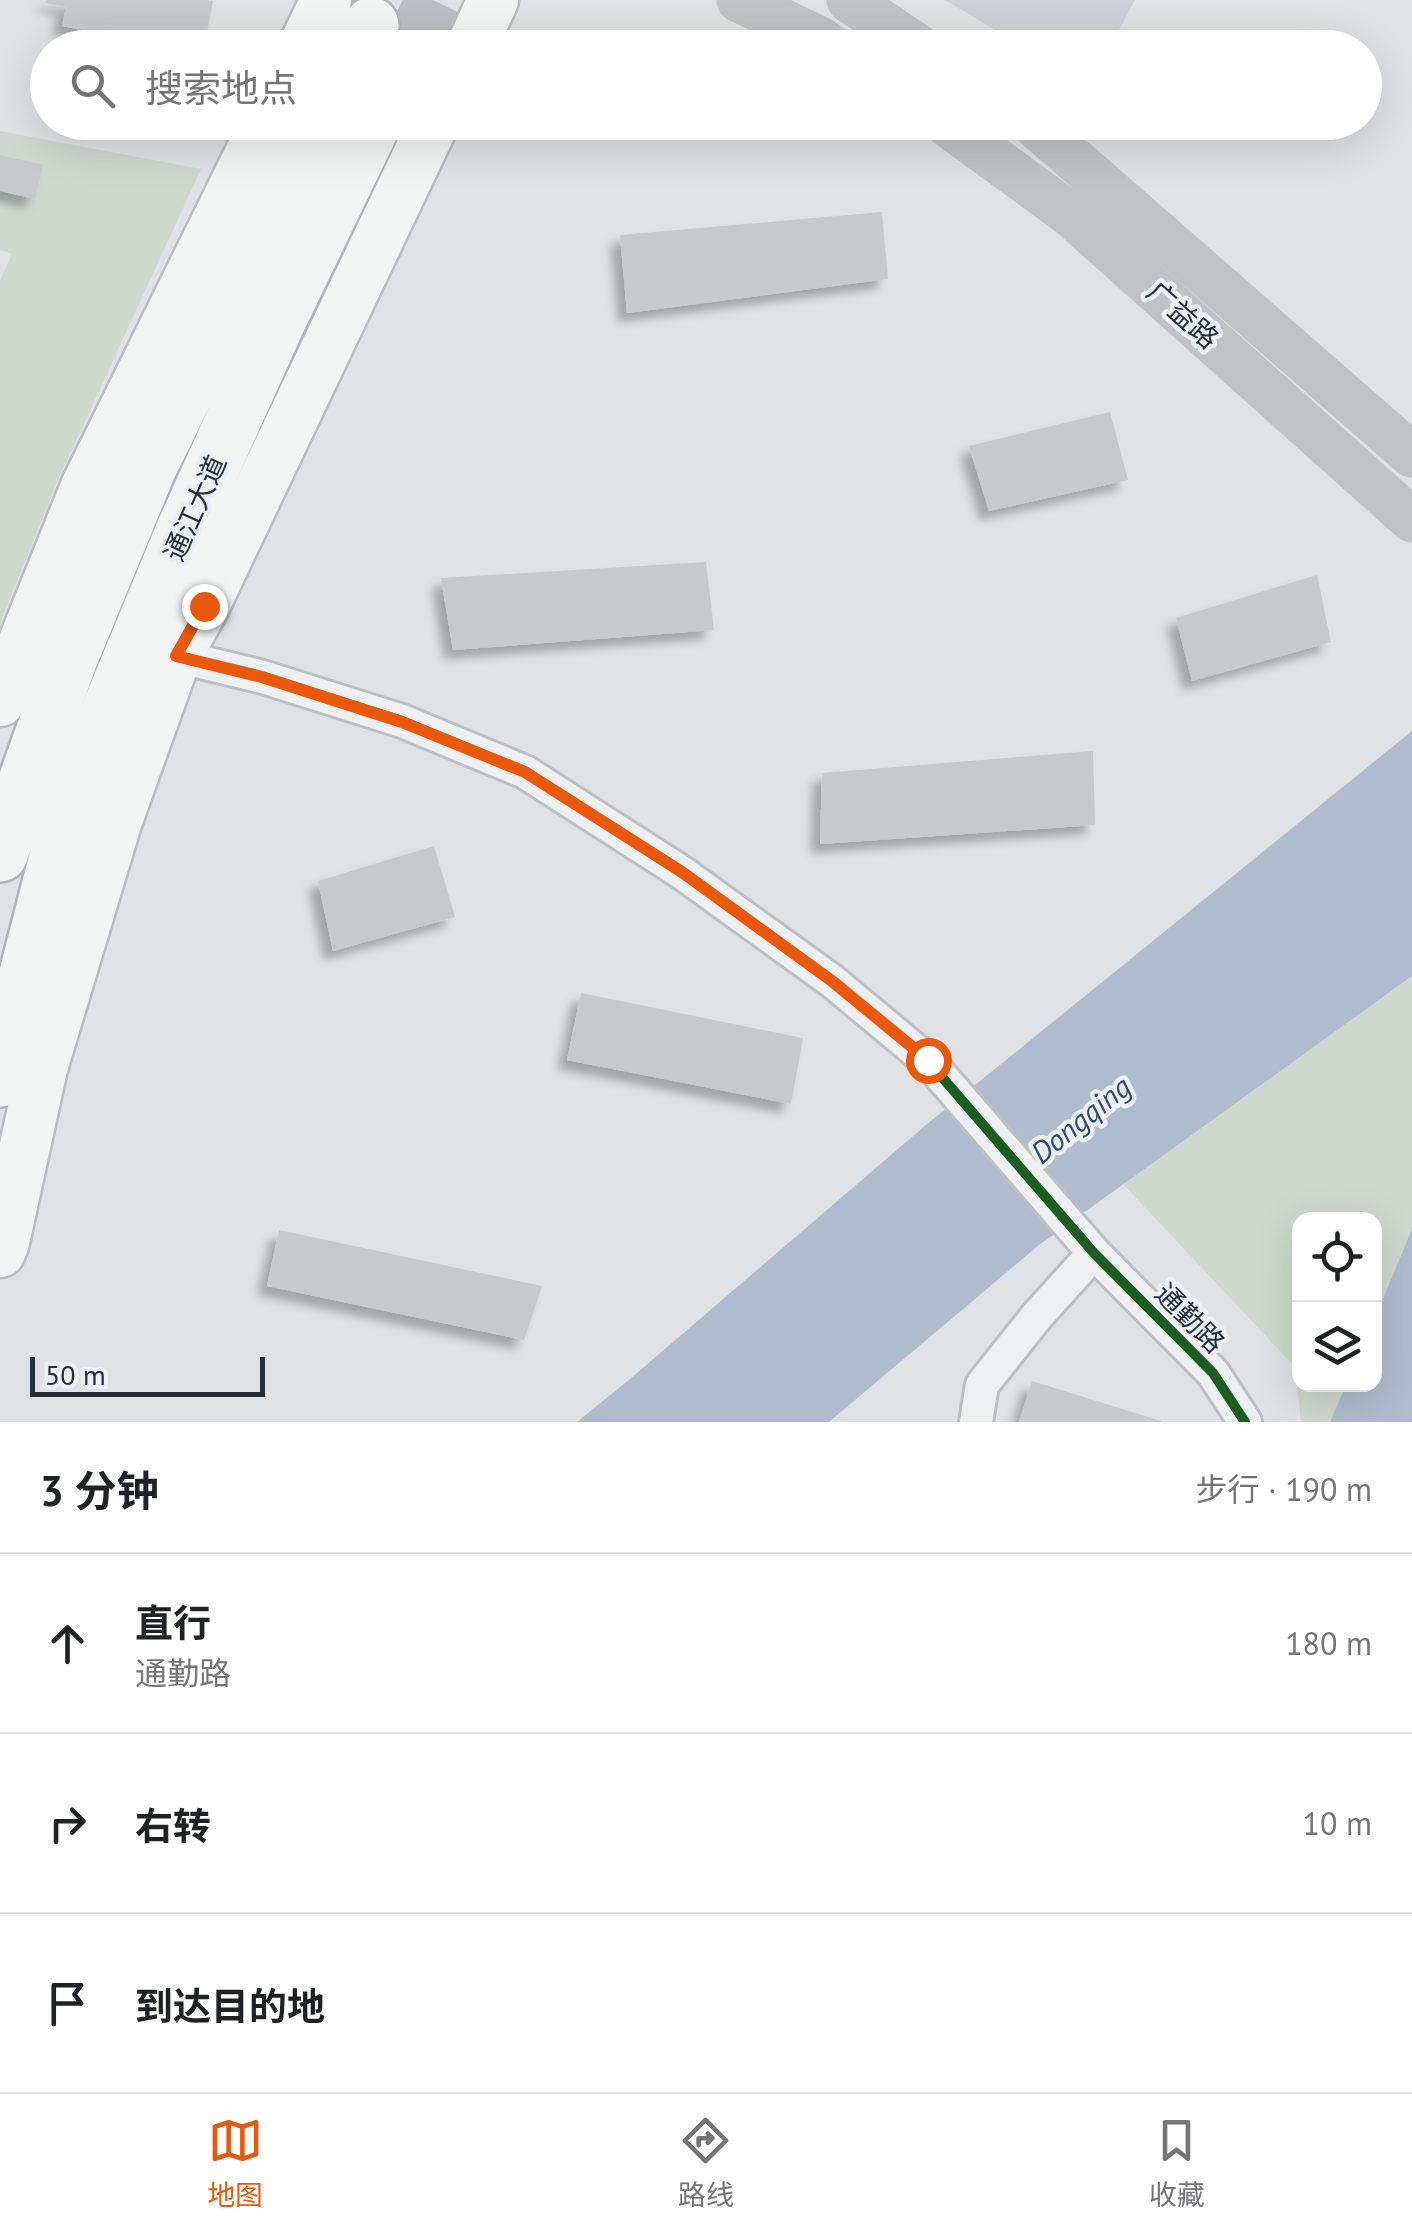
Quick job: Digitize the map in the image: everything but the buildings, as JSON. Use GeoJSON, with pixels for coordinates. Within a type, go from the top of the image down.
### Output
{"type":"FeatureCollection","features":[{"type":"Feature","properties":{"kind":"highway","name":"通江大道"},"geometry":{"type":"LineString","coordinates":[[0,854],[70,658],[148,467],[311,140]]}},
{"type":"Feature","properties":{"kind":"highway","name":"通江大道"},"geometry":{"type":"LineString","coordinates":[[0,1080],[71,803],[191,515],[365,140]]}},
{"type":"Feature","properties":{"kind":"main road"},"geometry":{"type":"LineString","coordinates":[[479,30],[493,0]]}},
{"type":"Feature","properties":{"kind":"main road"},"geometry":{"type":"LineString","coordinates":[[739,0],[801,30]]}},
{"type":"Feature","properties":{"kind":"main road"},"geometry":{"type":"LineString","coordinates":[[848,0],[893,30]]}},
{"type":"Feature","properties":{"kind":"main road"},"geometry":{"type":"LineString","coordinates":[[0,701],[86,487],[257,140]]}},
{"type":"Feature","properties":{"kind":"main road"},"geometry":{"type":"LineString","coordinates":[[0,1252],[42,1068],[116,823],[176,656],[204,606],[425,140]]}},
{"type":"Feature","properties":{"kind":"main road","name":"广益路"},"geometry":{"type":"LineString","coordinates":[[969,140],[1071,215],[1412,520]]}},
{"type":"Feature","properties":{"kind":"main road","name":"广益路"},"geometry":{"type":"LineString","coordinates":[[1052,140],[1412,455]]}},
{"type":"Feature","properties":{"kind":"street","name":"通勤路"},"geometry":{"type":"LineString","coordinates":[[176,656],[262,677],[402,722],[525,772],[682,872],[832,981],[928,1060],[1094,1253],[1214,1373],[1245,1422]]}},
{"type":"Feature","properties":{"kind":"street"},"geometry":{"type":"LineString","coordinates":[[976,1422],[982,1385],[1094,1253]]}},
{"type":"Feature","properties":{"kind":"shaded area"},"geometry":{"type":"Polygon","coordinates":[[[945,0],[1135,0],[1119,30],[995,30],[945,0]]]}},
{"type":"Feature","properties":{"kind":"shaded area"},"geometry":{"type":"Polygon","coordinates":[[[0,131],[30,137],[30,140],[201,169],[58,480],[0,623],[0,281],[12,254],[0,250],[0,131]]]}},
{"type":"Feature","properties":{"kind":"shaded area"},"geometry":{"type":"Polygon","coordinates":[[[1412,976],[1412,1229],[1382,1301],[1382,1212],[1292,1212],[1292,1364],[1123,1184],[1412,976]]]}},
{"type":"Feature","properties":{"kind":"shaded area"},"geometry":{"type":"Polygon","coordinates":[[[1298,1392],[1343,1392],[1330,1422],[1301,1422],[1298,1392]]]}},
{"type":"Feature","properties":{"kind":"water","name":"Dongqing"},"geometry":{"type":"Polygon","coordinates":[[[1412,731],[1412,976],[1039,1245],[829,1422],[577,1422],[927,1124],[1412,731]]]}},
{"type":"Feature","properties":{"kind":"water"},"geometry":{"type":"Polygon","coordinates":[[[1412,1229],[1412,1422],[1330,1422],[1343,1392],[1382,1392],[1382,1301],[1412,1229]]]}},
{"type":"Feature","properties":{"kind":"tunnel"},"geometry":{"type":"LineString","coordinates":[[419,30],[433,0]]}},
{"type":"Feature","properties":{"kind":"cycle path"},"geometry":{"type":"LineString","coordinates":[[176,656],[263,677],[402,721],[525,772],[681,872],[832,981],[928,1061],[1094,1253],[1213,1373],[1245,1422]]}},
{"type":"Feature","properties":{"kind":"route"},"geometry":{"type":"LineString","coordinates":[[204,606],[176,656],[262,677],[402,722],[525,772],[682,872],[832,981],[928,1060]]}}]}
